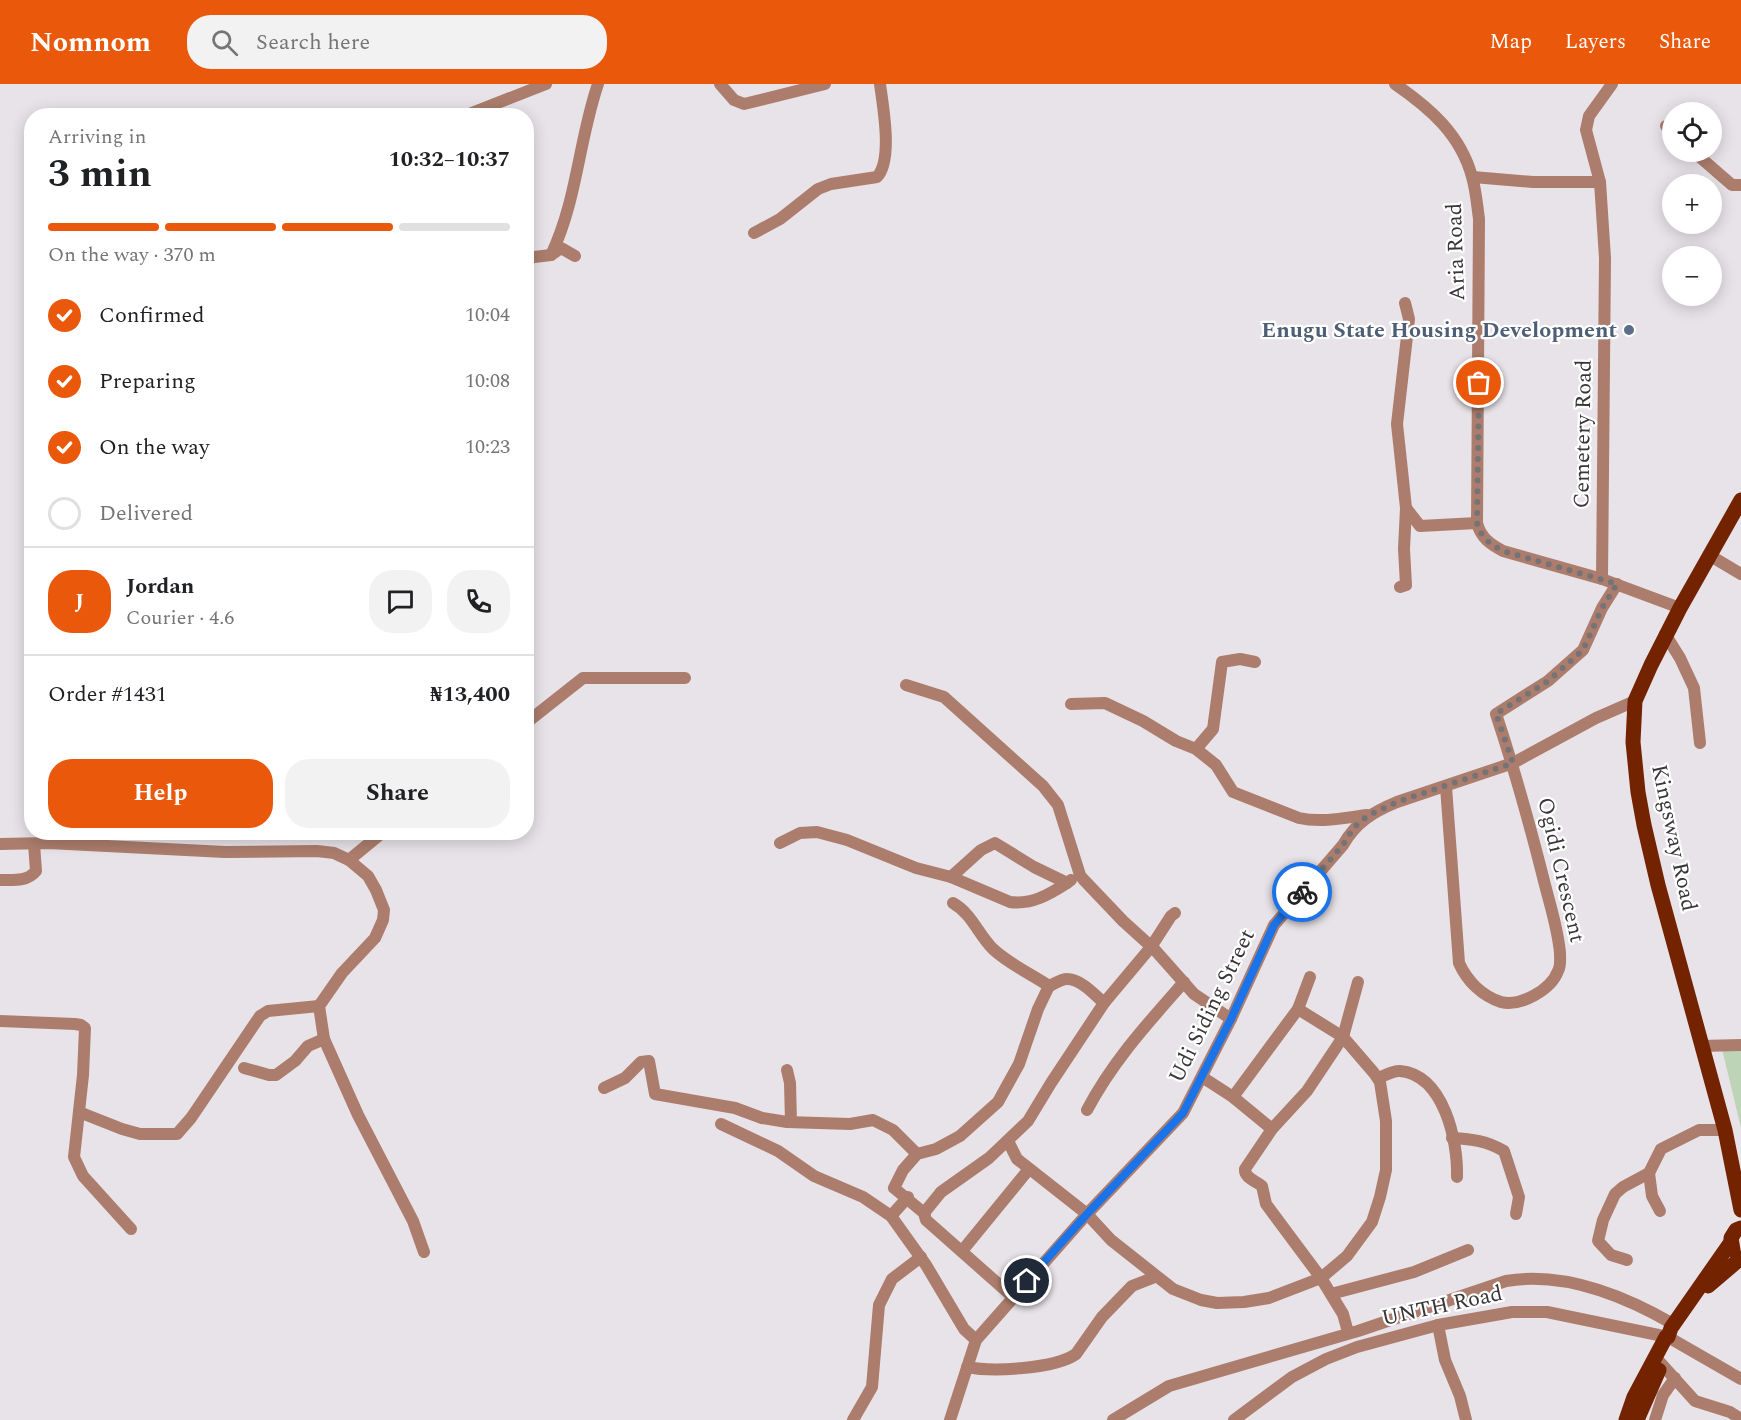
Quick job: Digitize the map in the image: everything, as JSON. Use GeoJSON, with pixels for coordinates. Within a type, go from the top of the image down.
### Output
{"type":"FeatureCollection","features":[{"type":"Feature","properties":{"kind":"main road","name":"Kingsway Road"},"geometry":{"type":"LineString","coordinates":[[1735,1235],[1740,1206],[1725,1130],[1644,825],[1633,748],[1635,702],[1665,634],[1741,500]]}},
{"type":"Feature","properties":{"kind":"main road"},"geometry":{"type":"LineString","coordinates":[[1672,1334],[1681,1326],[1713,1280],[1741,1257],[1733,1252],[1735,1235]]}},
{"type":"Feature","properties":{"kind":"main road"},"geometry":{"type":"LineString","coordinates":[[1626,1420],[1635,1397],[1658,1361],[1669,1349],[1672,1334],[1735,1235]]}},
{"type":"Feature","properties":{"kind":"main road"},"geometry":{"type":"LineString","coordinates":[[1637,1420],[1658,1361]]}},
{"type":"Feature","properties":{"kind":"street"},"geometry":{"type":"LineString","coordinates":[[484,108],[546,84]]}},
{"type":"Feature","properties":{"kind":"street"},"geometry":{"type":"LineString","coordinates":[[551,255],[572,192],[598,84]]}},
{"type":"Feature","properties":{"kind":"street"},"geometry":{"type":"LineString","coordinates":[[720,84],[734,100],[744,104],[825,84]]}},
{"type":"Feature","properties":{"kind":"street"},"geometry":{"type":"LineString","coordinates":[[754,233],[780,219],[818,189],[831,184],[877,177],[885,159],[885,122],[880,84]]}},
{"type":"Feature","properties":{"kind":"street","name":"Aria Road"},"geometry":{"type":"LineString","coordinates":[[1395,84],[1446,126],[1466,159],[1473,177],[1479,219],[1477,523]]}},
{"type":"Feature","properties":{"kind":"street","name":"Cemetery Road"},"geometry":{"type":"LineString","coordinates":[[1602,579],[1605,258],[1600,182],[1586,124],[1589,116],[1612,84]]}},
{"type":"Feature","properties":{"kind":"street"},"geometry":{"type":"LineString","coordinates":[[1705,162],[1732,186],[1741,185]]}},
{"type":"Feature","properties":{"kind":"street"},"geometry":{"type":"LineString","coordinates":[[1473,177],[1533,182],[1600,182]]}},
{"type":"Feature","properties":{"kind":"street"},"geometry":{"type":"LineString","coordinates":[[534,257],[551,255],[561,248],[575,256]]}},
{"type":"Feature","properties":{"kind":"street"},"geometry":{"type":"LineString","coordinates":[[1400,586],[1406,585],[1404,549],[1406,508],[1396,424],[1409,319],[1405,303]]}},
{"type":"Feature","properties":{"kind":"street"},"geometry":{"type":"LineString","coordinates":[[1406,508],[1420,526],[1477,523],[1484,538],[1503,551],[1602,579],[1680,608]]}},
{"type":"Feature","properties":{"kind":"street"},"geometry":{"type":"LineString","coordinates":[[1709,555],[1741,574]]}},
{"type":"Feature","properties":{"kind":"street"},"geometry":{"type":"LineString","coordinates":[[1513,763],[1496,714],[1548,681],[1583,650],[1602,608],[1617,584]]}},
{"type":"Feature","properties":{"kind":"street"},"geometry":{"type":"LineString","coordinates":[[1665,634],[1693,685],[1700,743]]}},
{"type":"Feature","properties":{"kind":"street"},"geometry":{"type":"LineString","coordinates":[[1196,749],[1213,729],[1222,662],[1240,660],[1255,662]]}},
{"type":"Feature","properties":{"kind":"street"},"geometry":{"type":"LineString","coordinates":[[534,717],[583,678],[685,678]]}},
{"type":"Feature","properties":{"kind":"street"},"geometry":{"type":"LineString","coordinates":[[906,685],[944,697],[1043,786],[1058,805],[1080,875],[1194,994],[1231,1019]]}},
{"type":"Feature","properties":{"kind":"street","name":"Udi Siding Street"},"geometry":{"type":"LineString","coordinates":[[950,1420],[976,1340],[1087,1214],[1183,1113],[1231,1019],[1274,925],[1343,845],[1359,822],[1397,802],[1513,763],[1596,718],[1635,702]]}},
{"type":"Feature","properties":{"kind":"street"},"geometry":{"type":"LineString","coordinates":[[1071,704],[1105,703],[1196,749],[1216,765],[1233,792],[1299,818],[1330,820],[1371,814]]}},
{"type":"Feature","properties":{"kind":"street","name":"Ogidi Crescent"},"geometry":{"type":"LineString","coordinates":[[1446,787],[1459,963],[1470,984],[1490,997],[1503,1002],[1516,1003],[1544,988],[1554,979],[1560,964],[1560,951],[1513,763]]}},
{"type":"Feature","properties":{"kind":"street"},"geometry":{"type":"LineString","coordinates":[[780,843],[800,833],[817,832],[847,840],[916,868],[951,877],[992,896],[1020,903],[1050,894],[1080,875]]}},
{"type":"Feature","properties":{"kind":"street"},"geometry":{"type":"LineString","coordinates":[[349,860],[373,840]]}},
{"type":"Feature","properties":{"kind":"street"},"geometry":{"type":"LineString","coordinates":[[951,877],[981,850],[995,843],[1034,867],[1067,883]]}},
{"type":"Feature","properties":{"kind":"street"},"geometry":{"type":"LineString","coordinates":[[0,844],[225,852],[317,851],[334,853],[349,860],[368,876],[384,910],[383,920],[375,938],[342,973],[318,1006],[324,1039],[358,1115],[413,1221],[424,1252]]}},
{"type":"Feature","properties":{"kind":"street"},"geometry":{"type":"LineString","coordinates":[[0,880],[17,880],[32,876],[36,871],[34,844]]}},
{"type":"Feature","properties":{"kind":"street"},"geometry":{"type":"LineString","coordinates":[[952,903],[971,917],[993,949],[1048,986]]}},
{"type":"Feature","properties":{"kind":"street"},"geometry":{"type":"LineString","coordinates":[[924,1213],[941,1192],[989,1158],[1028,1122],[1104,1004],[1151,947],[1175,913]]}},
{"type":"Feature","properties":{"kind":"street"},"geometry":{"type":"LineString","coordinates":[[1233,1097],[1298,1009],[1310,977]]}},
{"type":"Feature","properties":{"kind":"street"},"geometry":{"type":"LineString","coordinates":[[1013,1297],[926,1220],[924,1213],[908,1197],[894,1188],[895,1184],[903,1170],[918,1154],[936,1149],[960,1136],[998,1102],[1019,1064],[1048,986],[1065,978],[1088,989],[1104,1004]]}},
{"type":"Feature","properties":{"kind":"street"},"geometry":{"type":"LineString","coordinates":[[1087,1110],[1103,1080],[1130,1043],[1184,982]]}},
{"type":"Feature","properties":{"kind":"street"},"geometry":{"type":"LineString","coordinates":[[1348,1332],[1343,1314],[1321,1278],[1266,1204],[1262,1186],[1246,1176],[1245,1168],[1272,1129],[1307,1091],[1343,1037],[1358,982]]}},
{"type":"Feature","properties":{"kind":"street"},"geometry":{"type":"LineString","coordinates":[[79,1112],[140,1134],[177,1134],[191,1118],[260,1016],[268,1011],[318,1006]]}},
{"type":"Feature","properties":{"kind":"street"},"geometry":{"type":"LineString","coordinates":[[1008,1141],[1017,1159],[1087,1214],[1111,1240],[1155,1277],[1182,1293],[1216,1303],[1245,1302],[1269,1298],[1321,1278],[1347,1256],[1372,1222],[1386,1170],[1385,1115],[1378,1078],[1343,1037],[1298,1009]]}},
{"type":"Feature","properties":{"kind":"street"},"geometry":{"type":"LineString","coordinates":[[0,1021],[75,1024],[85,1028],[75,1148],[76,1165],[83,1176],[131,1229]]}},
{"type":"Feature","properties":{"kind":"street"},"geometry":{"type":"LineString","coordinates":[[244,1068],[276,1075],[295,1061],[308,1046],[324,1039]]}},
{"type":"Feature","properties":{"kind":"street"},"geometry":{"type":"LineString","coordinates":[[1701,1046],[1741,1045]]}},
{"type":"Feature","properties":{"kind":"street"},"geometry":{"type":"LineString","coordinates":[[604,1088],[625,1078],[641,1062],[649,1060],[655,1094],[735,1108],[762,1118],[791,1122],[850,1124],[873,1120],[893,1130],[918,1154]]}},
{"type":"Feature","properties":{"kind":"street"},"geometry":{"type":"LineString","coordinates":[[787,1070],[790,1083],[791,1122]]}},
{"type":"Feature","properties":{"kind":"street"},"geometry":{"type":"LineString","coordinates":[[1378,1078],[1400,1070],[1420,1077],[1437,1093],[1456,1153],[1457,1177]]}},
{"type":"Feature","properties":{"kind":"street"},"geometry":{"type":"LineString","coordinates":[[1202,1077],[1233,1097],[1272,1129]]}},
{"type":"Feature","properties":{"kind":"street"},"geometry":{"type":"LineString","coordinates":[[720,1124],[778,1151],[814,1176],[863,1197],[891,1216],[921,1257],[964,1329],[976,1340]]}},
{"type":"Feature","properties":{"kind":"street"},"geometry":{"type":"LineString","coordinates":[[1660,1211],[1652,1196],[1649,1173],[1661,1149],[1699,1130],[1725,1130]]}},
{"type":"Feature","properties":{"kind":"street"},"geometry":{"type":"LineString","coordinates":[[1452,1138],[1490,1143],[1504,1151],[1519,1197],[1516,1214]]}},
{"type":"Feature","properties":{"kind":"street"},"geometry":{"type":"LineString","coordinates":[[962,1251],[1029,1169]]}},
{"type":"Feature","properties":{"kind":"street"},"geometry":{"type":"LineString","coordinates":[[1627,1260],[1611,1255],[1598,1241],[1603,1220],[1615,1194],[1649,1173]]}},
{"type":"Feature","properties":{"kind":"street"},"geometry":{"type":"LineString","coordinates":[[891,1216],[908,1197]]}},
{"type":"Feature","properties":{"kind":"street"},"geometry":{"type":"LineString","coordinates":[[1331,1294],[1414,1272],[1467,1250]]}},
{"type":"Feature","properties":{"kind":"street"},"geometry":{"type":"LineString","coordinates":[[853,1420],[872,1387],[879,1305],[892,1279],[921,1257]]}},
{"type":"Feature","properties":{"kind":"street"},"geometry":{"type":"LineString","coordinates":[[967,1367],[981,1370],[1036,1366],[1070,1358],[1076,1354],[1102,1317],[1132,1286],[1155,1277]]}},
{"type":"Feature","properties":{"kind":"street"},"geometry":{"type":"LineString","coordinates":[[1113,1420],[1169,1386],[1391,1320],[1484,1288],[1523,1278],[1566,1282],[1608,1292],[1646,1308],[1672,1334],[1741,1379]]}},
{"type":"Feature","properties":{"kind":"street","name":"UNTH Road"},"geometry":{"type":"LineString","coordinates":[[1234,1420],[1288,1380],[1326,1359],[1357,1347],[1438,1325],[1529,1311],[1672,1334]]}},
{"type":"Feature","properties":{"kind":"street"},"geometry":{"type":"LineString","coordinates":[[1438,1325],[1445,1360],[1460,1396],[1466,1420]]}},
{"type":"Feature","properties":{"kind":"street"},"geometry":{"type":"LineString","coordinates":[[1658,1361],[1698,1403],[1727,1410],[1741,1419]]}},
{"type":"Feature","properties":{"kind":"street"},"geometry":{"type":"LineString","coordinates":[[1655,1420],[1663,1395],[1675,1378]]}},
{"type":"Feature","properties":{"kind":"green space"},"geometry":{"type":"Polygon","coordinates":[[[1741,1047],[1741,1128],[1722,1049],[1741,1047]]]}},
{"type":"Feature","properties":{"kind":"way so far"},"geometry":{"type":"LineString","coordinates":[[1302,892],[1343,845],[1359,822],[1371,814],[1397,802],[1513,763],[1496,714],[1548,681],[1583,650],[1602,608],[1617,584],[1503,551],[1484,538],[1477,523],[1479,383]]}},
{"type":"Feature","properties":{"kind":"place","name":"Enugu State Housing Development"},"geometry":{"type":"Point","coordinates":[1629,330]}},
{"type":"Feature","properties":{"kind":"route"},"geometry":{"type":"LineString","coordinates":[[1027,1281],[1183,1113],[1231,1019],[1274,925],[1302,892]]}}]}
